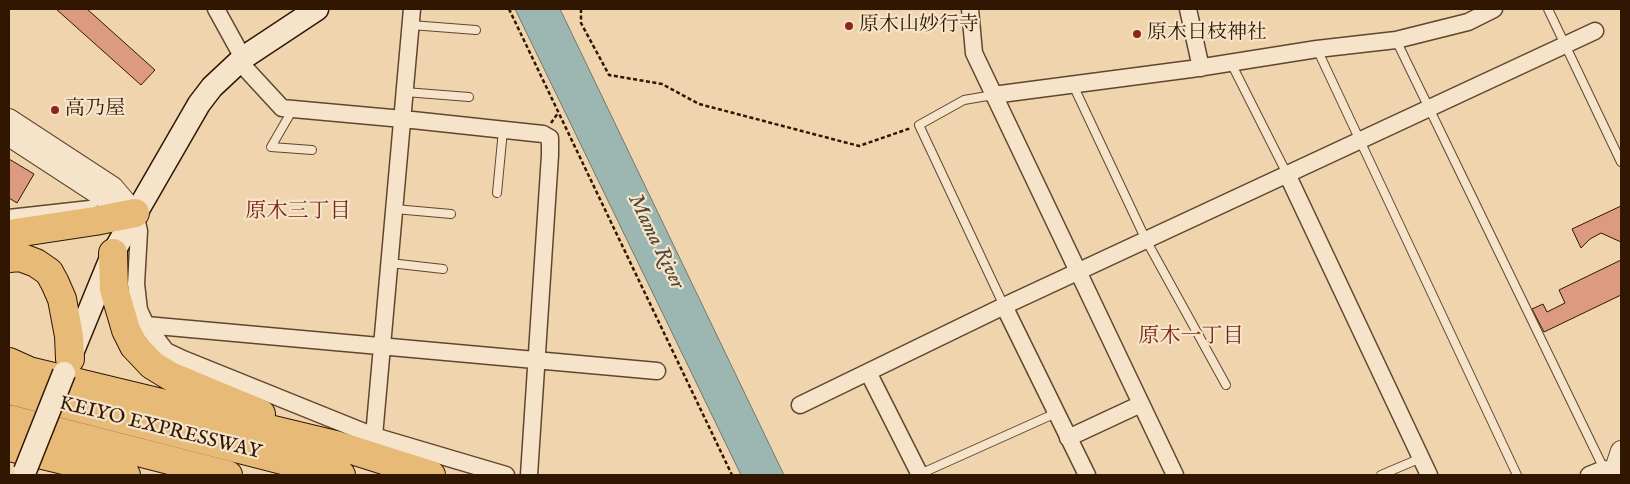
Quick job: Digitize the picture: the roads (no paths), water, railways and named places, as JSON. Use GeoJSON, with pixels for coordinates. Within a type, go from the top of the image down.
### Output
{"type":"FeatureCollection","features":[{"type":"Feature","properties":{"kind":"highway"},"geometry":{"type":"LineString","coordinates":[[9,234],[135,213]]}},
{"type":"Feature","properties":{"kind":"highway"},"geometry":{"type":"LineString","coordinates":[[113,253],[114,289],[126,330],[134,346],[152,365],[170,376],[336,445]]}},
{"type":"Feature","properties":{"kind":"highway"},"geometry":{"type":"LineString","coordinates":[[9,258],[20,257],[36,263],[49,272],[55,283],[62,299],[69,336],[67,366]]}},
{"type":"Feature","properties":{"kind":"highway"},"geometry":{"type":"LineString","coordinates":[[9,362],[29,371],[336,445],[431,475]]}},
{"type":"Feature","properties":{"kind":"highway","name":"KEIYO EXPRESSWAY"},"geometry":{"type":"LineString","coordinates":[[9,390],[341,475]]}},
{"type":"Feature","properties":{"kind":"highway","name":"KEIYO EXPRESSWAY"},"geometry":{"type":"LineString","coordinates":[[9,420],[228,475]]}},
{"type":"Feature","properties":{"kind":"highway"},"geometry":{"type":"LineString","coordinates":[[9,447],[126,475]]}},
{"type":"Feature","properties":{"kind":"main road"},"geometry":{"type":"LineString","coordinates":[[24,473],[113,253],[199,104],[217,82],[243,58],[317,9]]}},
{"type":"Feature","properties":{"kind":"street"},"geometry":{"type":"LineString","coordinates":[[216,9],[243,58],[246,69],[282,108],[543,134],[550,138],[529,475]]}},
{"type":"Feature","properties":{"kind":"street"},"geometry":{"type":"LineString","coordinates":[[970,9],[974,53],[1175,475]]}},
{"type":"Feature","properties":{"kind":"street"},"geometry":{"type":"LineString","coordinates":[[1188,9],[1201,68]]}},
{"type":"Feature","properties":{"kind":"street"},"geometry":{"type":"LineString","coordinates":[[993,95],[1201,68],[1317,49],[1396,40],[1468,22],[1494,9]]}},
{"type":"Feature","properties":{"kind":"street"},"geometry":{"type":"LineString","coordinates":[[374,436],[411,17]]}},
{"type":"Feature","properties":{"kind":"street"},"geometry":{"type":"LineString","coordinates":[[800,405],[1004,306],[1595,31]]}},
{"type":"Feature","properties":{"kind":"street"},"geometry":{"type":"LineString","coordinates":[[9,119],[113,187],[135,213],[139,231],[136,284],[139,310],[146,325],[166,351],[374,436],[506,475]]}},
{"type":"Feature","properties":{"kind":"street"},"geometry":{"type":"LineString","coordinates":[[9,136],[106,200],[135,213]]}},
{"type":"Feature","properties":{"kind":"street"},"geometry":{"type":"LineString","coordinates":[[1287,174],[1429,475]]}},
{"type":"Feature","properties":{"kind":"street"},"geometry":{"type":"LineString","coordinates":[[9,218],[85,209],[135,213]]}},
{"type":"Feature","properties":{"kind":"street"},"geometry":{"type":"LineString","coordinates":[[1004,306],[1086,475]]}},
{"type":"Feature","properties":{"kind":"street"},"geometry":{"type":"LineString","coordinates":[[146,325],[383,348],[657,371]]}},
{"type":"Feature","properties":{"kind":"street"},"geometry":{"type":"LineString","coordinates":[[868,372],[920,475]]}},
{"type":"Feature","properties":{"kind":"street"},"geometry":{"type":"LineString","coordinates":[[1068,438],[1141,404]]}},
{"type":"Feature","properties":{"kind":"street"},"geometry":{"type":"LineString","coordinates":[[1589,475],[1611,472],[1621,451]]}},
{"type":"Feature","properties":{"kind":"lane"},"geometry":{"type":"LineString","coordinates":[[1548,9],[1621,162]]}},
{"type":"Feature","properties":{"kind":"lane"},"geometry":{"type":"LineString","coordinates":[[411,17],[476,30]]}},
{"type":"Feature","properties":{"kind":"lane"},"geometry":{"type":"LineString","coordinates":[[1396,40],[1611,472]]}},
{"type":"Feature","properties":{"kind":"lane"},"geometry":{"type":"LineString","coordinates":[[1317,49],[1517,475]]}},
{"type":"Feature","properties":{"kind":"lane"},"geometry":{"type":"LineString","coordinates":[[1231,63],[1287,174]]}},
{"type":"Feature","properties":{"kind":"lane"},"geometry":{"type":"LineString","coordinates":[[1073,84],[1146,240],[1226,385]]}},
{"type":"Feature","properties":{"kind":"lane"},"geometry":{"type":"LineString","coordinates":[[405,92],[469,97]]}},
{"type":"Feature","properties":{"kind":"lane"},"geometry":{"type":"LineString","coordinates":[[993,95],[964,100],[919,125],[1004,306]]}},
{"type":"Feature","properties":{"kind":"lane"},"geometry":{"type":"LineString","coordinates":[[293,109],[272,146],[312,150]]}},
{"type":"Feature","properties":{"kind":"lane"},"geometry":{"type":"LineString","coordinates":[[497,193],[503,130]]}},
{"type":"Feature","properties":{"kind":"lane"},"geometry":{"type":"LineString","coordinates":[[395,209],[451,214]]}},
{"type":"Feature","properties":{"kind":"lane"},"geometry":{"type":"LineString","coordinates":[[390,263],[443,269]]}},
{"type":"Feature","properties":{"kind":"lane"},"geometry":{"type":"LineString","coordinates":[[920,475],[1056,413]]}},
{"type":"Feature","properties":{"kind":"lane"},"geometry":{"type":"LineString","coordinates":[[1381,475],[1421,458]]}},
{"type":"Feature","properties":{"kind":"water","name":"Mama River"},"geometry":{"type":"Polygon","coordinates":[[[515,9],[560,9],[784,475],[741,475],[515,9]]]}},
{"type":"Feature","properties":{"kind":"place","name":"原木山妙行寺"},"geometry":{"type":"Point","coordinates":[849,26]}},
{"type":"Feature","properties":{"kind":"place","name":"原木日枝神社"},"geometry":{"type":"Point","coordinates":[1137,34]}},
{"type":"Feature","properties":{"kind":"place","name":"高乃屋"},"geometry":{"type":"Point","coordinates":[55,110]}},
{"type":"Feature","properties":{"kind":"district","name":"原木三丁目"},"geometry":{"type":"Point","coordinates":[298,213]}},
{"type":"Feature","properties":{"kind":"district","name":"原木一丁目"},"geometry":{"type":"Point","coordinates":[1191,338]}}]}
